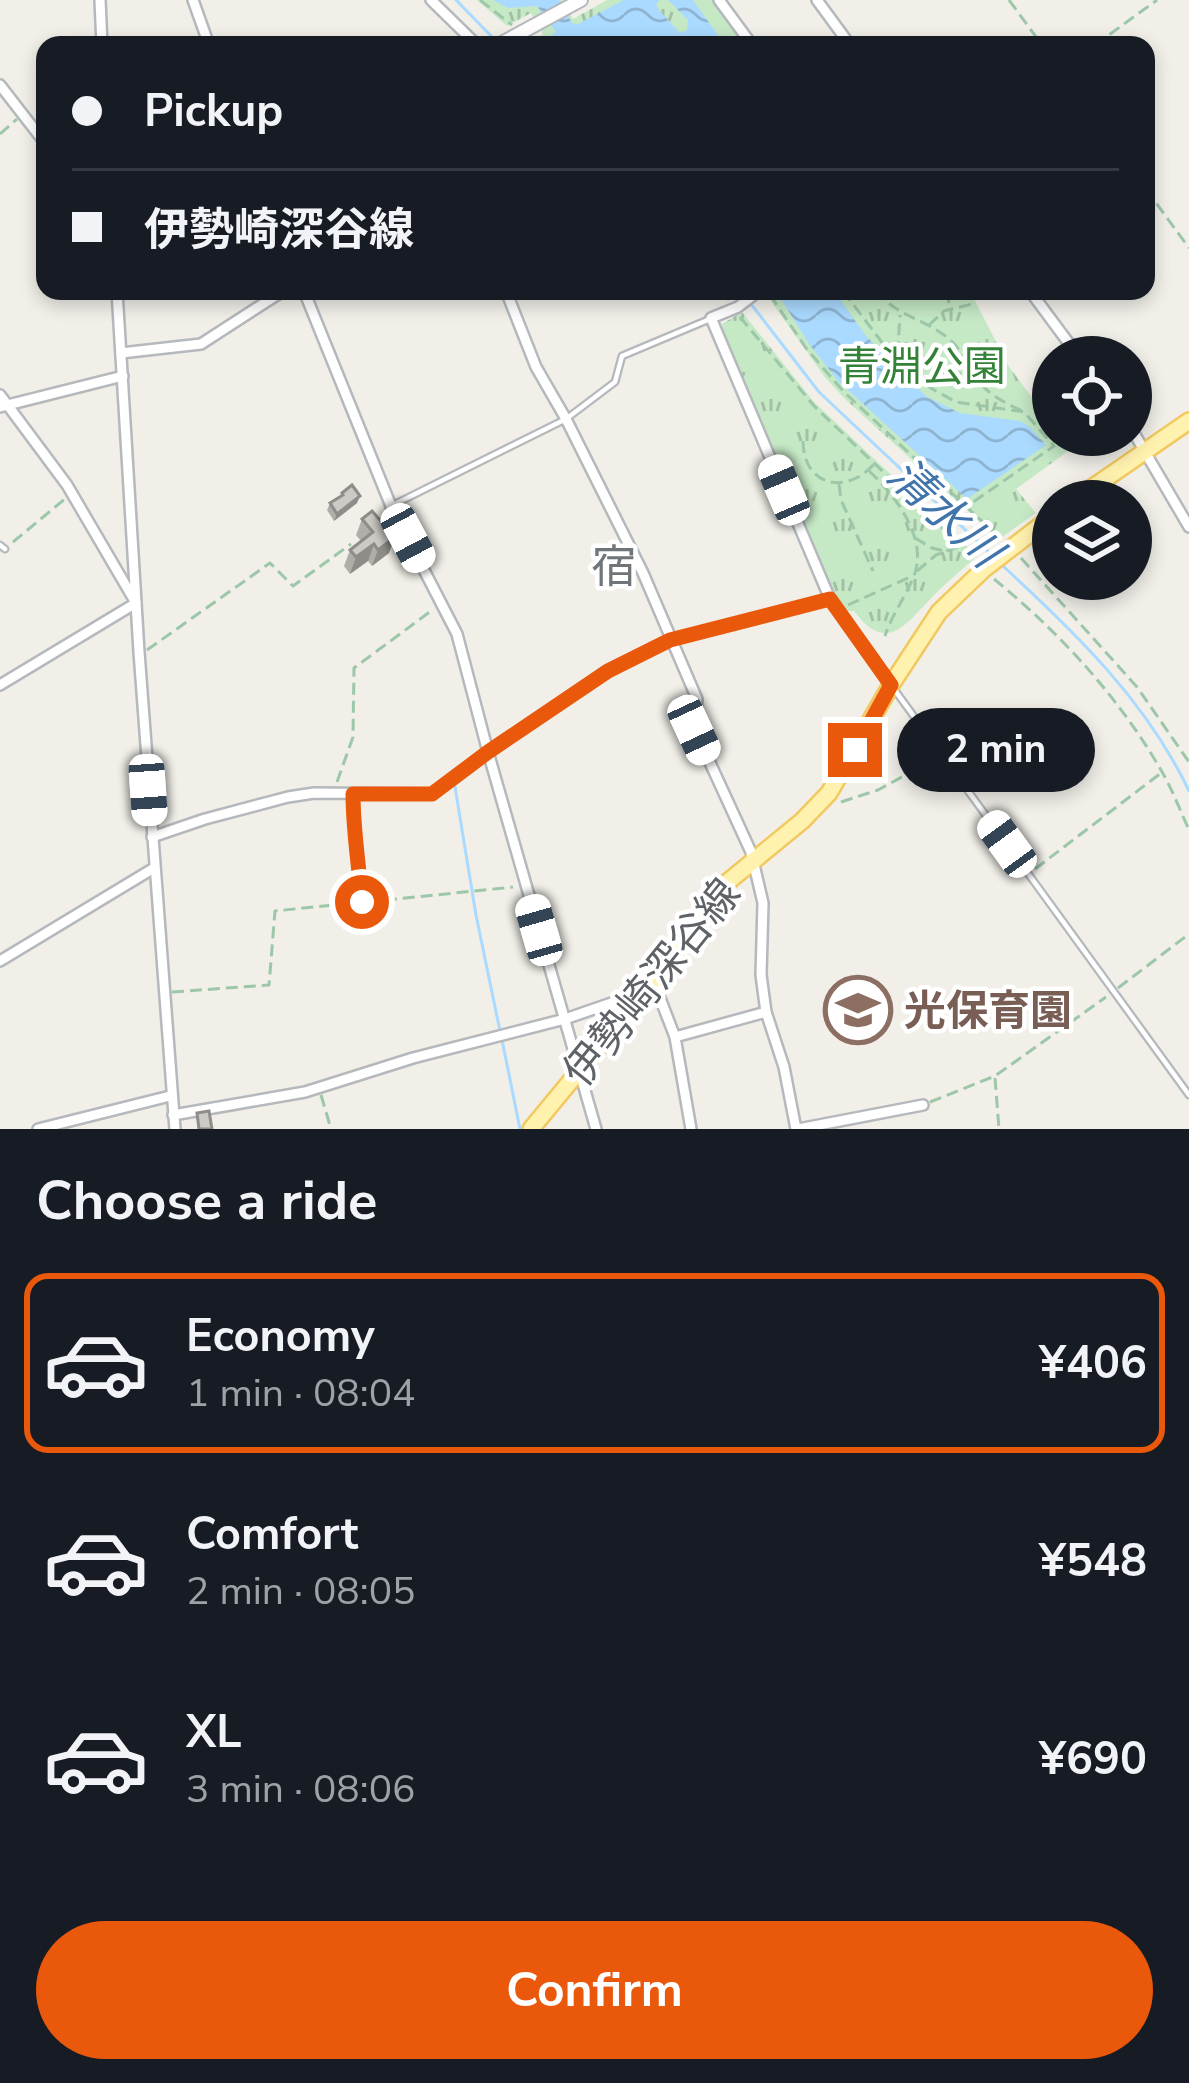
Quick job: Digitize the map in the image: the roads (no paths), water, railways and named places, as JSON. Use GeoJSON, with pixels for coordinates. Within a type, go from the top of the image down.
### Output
{"type":"FeatureCollection","features":[{"type":"Feature","properties":{"kind":"main road"},"geometry":{"type":"LineString","coordinates":[[1152,445],[1189,421]]}},
{"type":"Feature","properties":{"kind":"main road"},"geometry":{"type":"LineString","coordinates":[[1102,480],[1136,456]]}},
{"type":"Feature","properties":{"kind":"main road","name":"伊勢崎深谷線"},"geometry":{"type":"LineString","coordinates":[[531,1129],[649,986],[724,885],[818,806],[938,612],[983,566],[1032,530]]}},
{"type":"Feature","properties":{"kind":"street"},"geometry":{"type":"LineString","coordinates":[[100,0],[102,36]]}},
{"type":"Feature","properties":{"kind":"street"},"geometry":{"type":"LineString","coordinates":[[193,0],[206,36]]}},
{"type":"Feature","properties":{"kind":"street"},"geometry":{"type":"LineString","coordinates":[[431,0],[468,36]]}},
{"type":"Feature","properties":{"kind":"street"},"geometry":{"type":"LineString","coordinates":[[719,0],[745,36]]}},
{"type":"Feature","properties":{"kind":"street"},"geometry":{"type":"LineString","coordinates":[[818,0],[844,36]]}},
{"type":"Feature","properties":{"kind":"street"},"geometry":{"type":"LineString","coordinates":[[508,36],[576,3]]}},
{"type":"Feature","properties":{"kind":"street"},"geometry":{"type":"LineString","coordinates":[[0,85],[36,131]]}},
{"type":"Feature","properties":{"kind":"street"},"geometry":{"type":"LineString","coordinates":[[118,300],[175,1129]]}},
{"type":"Feature","properties":{"kind":"street"},"geometry":{"type":"LineString","coordinates":[[122,353],[201,344],[270,300]]}},
{"type":"Feature","properties":{"kind":"street"},"geometry":{"type":"LineString","coordinates":[[308,300],[391,506],[457,634],[596,1129]]}},
{"type":"Feature","properties":{"kind":"street"},"geometry":{"type":"LineString","coordinates":[[510,300],[536,367],[643,573],[698,699],[694,730],[753,860],[763,903],[761,974],[766,1012],[797,1129],[922,1105]]}},
{"type":"Feature","properties":{"kind":"street"},"geometry":{"type":"LineString","coordinates":[[748,300],[711,318],[830,599],[891,685]]}},
{"type":"Feature","properties":{"kind":"street"},"geometry":{"type":"LineString","coordinates":[[1037,300],[1063,336]]}},
{"type":"Feature","properties":{"kind":"street"},"geometry":{"type":"LineString","coordinates":[[123,376],[3,402],[72,493],[136,602]]}},
{"type":"Feature","properties":{"kind":"street"},"geometry":{"type":"LineString","coordinates":[[1148,456],[1189,527]]}},
{"type":"Feature","properties":{"kind":"street"},"geometry":{"type":"LineString","coordinates":[[0,685],[136,602]]}},
{"type":"Feature","properties":{"kind":"street"},"geometry":{"type":"LineString","coordinates":[[152,837],[288,797],[432,794],[608,671],[670,640]]}},
{"type":"Feature","properties":{"kind":"street"},"geometry":{"type":"LineString","coordinates":[[0,961],[154,868]]}},
{"type":"Feature","properties":{"kind":"street"},"geometry":{"type":"LineString","coordinates":[[173,1115],[305,1092],[565,1019],[649,986],[675,1037],[691,1129]]}},
{"type":"Feature","properties":{"kind":"street"},"geometry":{"type":"LineString","coordinates":[[675,1037],[766,1012]]}},
{"type":"Feature","properties":{"kind":"street"},"geometry":{"type":"LineString","coordinates":[[38,1129],[170,1096]]}},
{"type":"Feature","properties":{"kind":"lane"},"geometry":{"type":"LineString","coordinates":[[391,506],[566,418],[614,382],[622,356],[711,318]]}},
{"type":"Feature","properties":{"kind":"lane"},"geometry":{"type":"LineString","coordinates":[[670,640],[830,599]]}},
{"type":"Feature","properties":{"kind":"lane"},"geometry":{"type":"LineString","coordinates":[[891,685],[1189,1095]]}},
{"type":"Feature","properties":{"kind":"lane"},"geometry":{"type":"LineString","coordinates":[[353,794],[362,902]]}},
{"type":"Feature","properties":{"kind":"water"},"geometry":{"type":"Polygon","coordinates":[[[493,0],[559,0],[572,23],[578,24],[624,0],[660,0],[659,10],[680,33],[687,30],[688,20],[668,0],[693,0],[719,36],[550,36],[556,32],[537,6],[508,8],[493,0]]]}},
{"type":"Feature","properties":{"kind":"water"},"geometry":{"type":"Polygon","coordinates":[[[782,300],[840,300],[867,337],[927,397],[960,413],[1020,421],[1032,429],[1032,455],[967,499],[839,382],[782,300]]]}},
{"type":"Feature","properties":{"kind":"waterway","name":"清水川"},"geometry":{"type":"LineString","coordinates":[[456,0],[491,36]]}},
{"type":"Feature","properties":{"kind":"waterway","name":"清水川"},"geometry":{"type":"LineString","coordinates":[[748,300],[819,392],[991,554]]}},
{"type":"Feature","properties":{"kind":"waterway","name":"清水川"},"geometry":{"type":"LineString","coordinates":[[1002,565],[1082,642],[1130,697],[1189,791]]}},
{"type":"Feature","properties":{"kind":"waterway"},"geometry":{"type":"LineString","coordinates":[[454,781],[500,1031]]}},
{"type":"Feature","properties":{"kind":"waterway"},"geometry":{"type":"LineString","coordinates":[[502,1040],[520,1129]]}},
{"type":"Feature","properties":{"kind":"place","name":"光保育園"},"geometry":{"type":"Point","coordinates":[858,1010]}},
{"type":"Feature","properties":{"kind":"district","name":"宿"},"geometry":{"type":"Point","coordinates":[614,566]}},
{"type":"Feature","properties":{"kind":"park label","name":"青淵公園"},"geometry":{"type":"Point","coordinates":[922,366]}}]}
